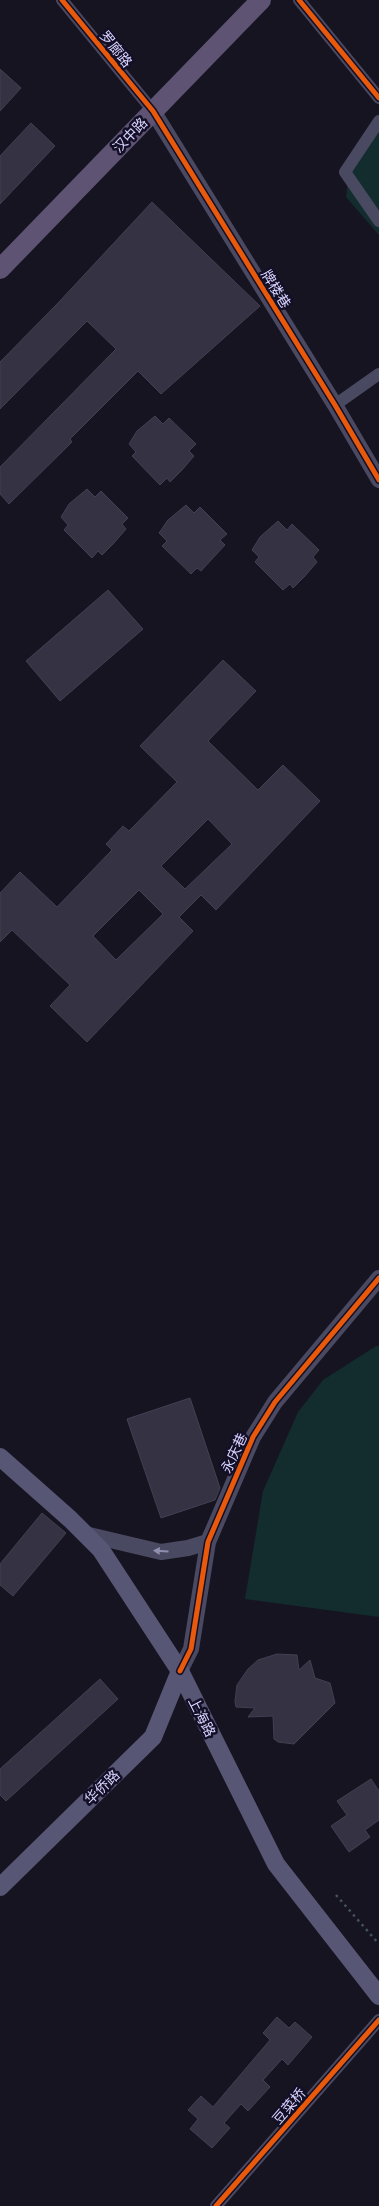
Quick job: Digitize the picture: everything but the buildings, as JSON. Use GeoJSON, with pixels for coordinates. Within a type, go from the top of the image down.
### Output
{"type":"FeatureCollection","features":[{"type":"Feature","properties":{"kind":"main road","name":"汉中路"},"geometry":{"type":"LineString","coordinates":[[0,270],[261,0]]}},
{"type":"Feature","properties":{"kind":"main road","name":"上海路"},"geometry":{"type":"LineString","coordinates":[[0,1457],[101,1550],[180,1671],[276,1864],[379,1996]]}},
{"type":"Feature","properties":{"kind":"main road","name":"华侨路"},"geometry":{"type":"LineString","coordinates":[[0,1887],[153,1737],[180,1671]]}},
{"type":"Feature","properties":{"kind":"street","name":"罗廊路"},"geometry":{"type":"LineString","coordinates":[[62,0],[153,111]]}},
{"type":"Feature","properties":{"kind":"street"},"geometry":{"type":"LineString","coordinates":[[299,0],[379,98]]}},
{"type":"Feature","properties":{"kind":"street","name":"牌楼巷"},"geometry":{"type":"LineString","coordinates":[[153,111],[335,405],[379,480]]}},
{"type":"Feature","properties":{"kind":"street"},"geometry":{"type":"LineString","coordinates":[[379,121],[345,172],[379,221]]}},
{"type":"Feature","properties":{"kind":"street"},"geometry":{"type":"LineString","coordinates":[[335,405],[379,374]]}},
{"type":"Feature","properties":{"kind":"street","name":"永庆巷"},"geometry":{"type":"LineString","coordinates":[[180,1671],[190,1649],[208,1542],[253,1437],[275,1402],[379,1278]]}},
{"type":"Feature","properties":{"kind":"street"},"geometry":{"type":"LineString","coordinates":[[85,1534],[161,1552],[188,1548],[208,1542]]}},
{"type":"Feature","properties":{"kind":"street","name":"豆菜桥"},"geometry":{"type":"LineString","coordinates":[[216,2206],[379,2020]]}},
{"type":"Feature","properties":{"kind":"path"},"geometry":{"type":"LineString","coordinates":[[336,1895],[379,1944]]}},
{"type":"Feature","properties":{"kind":"green space"},"geometry":{"type":"Polygon","coordinates":[[[379,119],[379,235],[346,197],[351,155],[379,119]]]}},
{"type":"Feature","properties":{"kind":"green space"},"geometry":{"type":"Polygon","coordinates":[[[376,1346],[379,1346],[379,1617],[245,1599],[263,1491],[298,1412],[323,1380],[376,1346]]]}},
{"type":"Feature","properties":{"kind":"cycle path"},"geometry":{"type":"LineString","coordinates":[[62,0],[153,111],[335,405],[379,480]]}},
{"type":"Feature","properties":{"kind":"cycle path"},"geometry":{"type":"LineString","coordinates":[[299,0],[379,98]]}},
{"type":"Feature","properties":{"kind":"cycle path"},"geometry":{"type":"LineString","coordinates":[[180,1671],[191,1649],[208,1542],[253,1437],[275,1402],[379,1278]]}},
{"type":"Feature","properties":{"kind":"cycle path"},"geometry":{"type":"LineString","coordinates":[[216,2206],[379,2020]]}}]}
